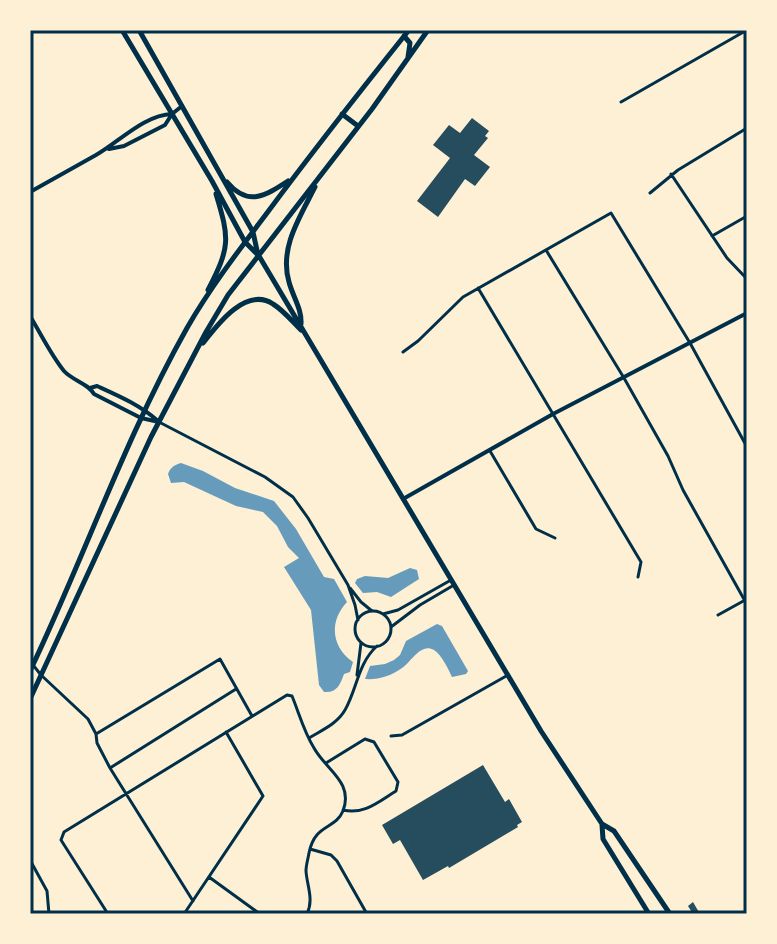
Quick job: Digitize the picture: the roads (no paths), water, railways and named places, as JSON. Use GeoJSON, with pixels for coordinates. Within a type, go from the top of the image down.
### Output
{"type":"FeatureCollection","features":[{"type":"Feature","properties":{"kind":"main road"},"geometry":{"type":"LineString","coordinates":[[122,30],[245,242],[259,256],[301,325],[541,731],[602,824],[614,831],[670,914]]}},
{"type":"Feature","properties":{"kind":"main road"},"geometry":{"type":"LineString","coordinates":[[139,30],[253,232],[259,256]]}},
{"type":"Feature","properties":{"kind":"main road"},"geometry":{"type":"LineString","coordinates":[[30,671],[145,409],[200,308],[292,179],[409,30]]}},
{"type":"Feature","properties":{"kind":"main road"},"geometry":{"type":"LineString","coordinates":[[30,699],[159,422],[228,295],[428,30]]}},
{"type":"Feature","properties":{"kind":"main road"},"geometry":{"type":"LineString","coordinates":[[404,36],[410,43],[408,58]]}},
{"type":"Feature","properties":{"kind":"main road"},"geometry":{"type":"LineString","coordinates":[[342,114],[358,126]]}},
{"type":"Feature","properties":{"kind":"main road"},"geometry":{"type":"LineString","coordinates":[[218,171],[234,190],[246,196],[265,195],[292,179]]}},
{"type":"Feature","properties":{"kind":"main road"},"geometry":{"type":"LineString","coordinates":[[301,325],[302,316],[287,274],[287,249],[320,177]]}},
{"type":"Feature","properties":{"kind":"main road"},"geometry":{"type":"LineString","coordinates":[[200,308],[225,253],[226,235],[212,181]]}},
{"type":"Feature","properties":{"kind":"main road"},"geometry":{"type":"LineString","coordinates":[[195,353],[228,314],[248,302],[259,300],[273,303],[307,336]]}},
{"type":"Feature","properties":{"kind":"main road"},"geometry":{"type":"LineString","coordinates":[[602,824],[603,839],[649,914]]}},
{"type":"Feature","properties":{"kind":"street"},"geometry":{"type":"LineString","coordinates":[[621,102],[747,30]]}},
{"type":"Feature","properties":{"kind":"street"},"geometry":{"type":"LineString","coordinates":[[107,149],[124,146],[165,125],[182,106]]}},
{"type":"Feature","properties":{"kind":"street"},"geometry":{"type":"LineString","coordinates":[[30,192],[160,115],[172,114]]}},
{"type":"Feature","properties":{"kind":"street"},"geometry":{"type":"LineString","coordinates":[[650,193],[671,174],[747,128]]}},
{"type":"Feature","properties":{"kind":"street"},"geometry":{"type":"LineString","coordinates":[[671,174],[727,258],[747,279]]}},
{"type":"Feature","properties":{"kind":"street"},"geometry":{"type":"LineString","coordinates":[[403,352],[463,297],[611,213],[690,343],[747,447]]}},
{"type":"Feature","properties":{"kind":"street"},"geometry":{"type":"LineString","coordinates":[[712,236],[747,216]]}},
{"type":"Feature","properties":{"kind":"street"},"geometry":{"type":"LineString","coordinates":[[546,250],[624,378],[746,600],[718,615]]}},
{"type":"Feature","properties":{"kind":"street"},"geometry":{"type":"LineString","coordinates":[[478,288],[641,562],[638,577]]}},
{"type":"Feature","properties":{"kind":"street"},"geometry":{"type":"LineString","coordinates":[[403,499],[553,414],[747,313]]}},
{"type":"Feature","properties":{"kind":"street"},"geometry":{"type":"LineString","coordinates":[[30,316],[66,373],[94,394],[141,418],[159,422],[265,477],[293,497],[361,602],[387,617],[391,627],[389,637],[367,658],[344,711],[335,722],[309,738]]}},
{"type":"Feature","properties":{"kind":"street"},"geometry":{"type":"LineString","coordinates":[[90,388],[97,386],[145,409],[159,422]]}},
{"type":"Feature","properties":{"kind":"street"},"geometry":{"type":"LineString","coordinates":[[490,451],[536,529],[555,538]]}},
{"type":"Feature","properties":{"kind":"street"},"geometry":{"type":"LineString","coordinates":[[383,614],[398,610],[452,582]]}},
{"type":"Feature","properties":{"kind":"street"},"geometry":{"type":"LineString","coordinates":[[391,627],[452,582]]}},
{"type":"Feature","properties":{"kind":"street"},"geometry":{"type":"LineString","coordinates":[[348,585],[355,605],[358,620],[355,629],[362,652],[357,678]]}},
{"type":"Feature","properties":{"kind":"street"},"geometry":{"type":"LineString","coordinates":[[358,620],[372,611]]}},
{"type":"Feature","properties":{"kind":"street"},"geometry":{"type":"LineString","coordinates":[[361,642],[377,646]]}},
{"type":"Feature","properties":{"kind":"street"},"geometry":{"type":"LineString","coordinates":[[96,734],[220,659],[252,716]]}},
{"type":"Feature","properties":{"kind":"street"},"geometry":{"type":"LineString","coordinates":[[33,665],[82,713],[96,734],[97,743],[110,768],[193,901]]}},
{"type":"Feature","properties":{"kind":"street"},"geometry":{"type":"LineString","coordinates":[[391,736],[402,735],[508,675]]}},
{"type":"Feature","properties":{"kind":"street"},"geometry":{"type":"LineString","coordinates":[[110,768],[236,689]]}},
{"type":"Feature","properties":{"kind":"street"},"geometry":{"type":"LineString","coordinates":[[108,914],[61,840],[64,832],[287,695],[292,696],[316,752],[343,785],[346,799],[337,821],[315,835],[310,849],[306,869],[310,891],[307,914]]}},
{"type":"Feature","properties":{"kind":"street"},"geometry":{"type":"LineString","coordinates":[[184,914],[263,796],[226,732]]}},
{"type":"Feature","properties":{"kind":"street"},"geometry":{"type":"LineString","coordinates":[[326,763],[370,739],[399,785],[396,791],[362,812],[343,810]]}},
{"type":"Feature","properties":{"kind":"street"},"geometry":{"type":"LineString","coordinates":[[310,849],[331,855],[337,861],[367,914]]}},
{"type":"Feature","properties":{"kind":"street"},"geometry":{"type":"LineString","coordinates":[[30,860],[47,891],[49,914]]}},
{"type":"Feature","properties":{"kind":"street"},"geometry":{"type":"LineString","coordinates":[[209,877],[260,914]]}},
{"type":"Feature","properties":{"kind":"water"},"geometry":{"type":"Polygon","coordinates":[[[181,463],[235,488],[274,501],[296,529],[324,577],[334,579],[347,602],[337,617],[335,634],[340,649],[353,662],[350,672],[344,674],[335,690],[324,692],[319,685],[311,610],[284,567],[299,558],[263,512],[236,506],[184,482],[171,483],[169,472],[181,463]]]}},
{"type":"Feature","properties":{"kind":"water"},"geometry":{"type":"Polygon","coordinates":[[[410,568],[417,570],[419,579],[391,597],[377,592],[363,593],[355,583],[365,576],[388,578],[410,568]]]}},
{"type":"Feature","properties":{"kind":"water"},"geometry":{"type":"Polygon","coordinates":[[[437,624],[442,626],[468,671],[466,674],[452,677],[440,655],[429,648],[393,673],[365,679],[370,666],[394,660],[400,655],[406,641],[437,624]]]}}]}
